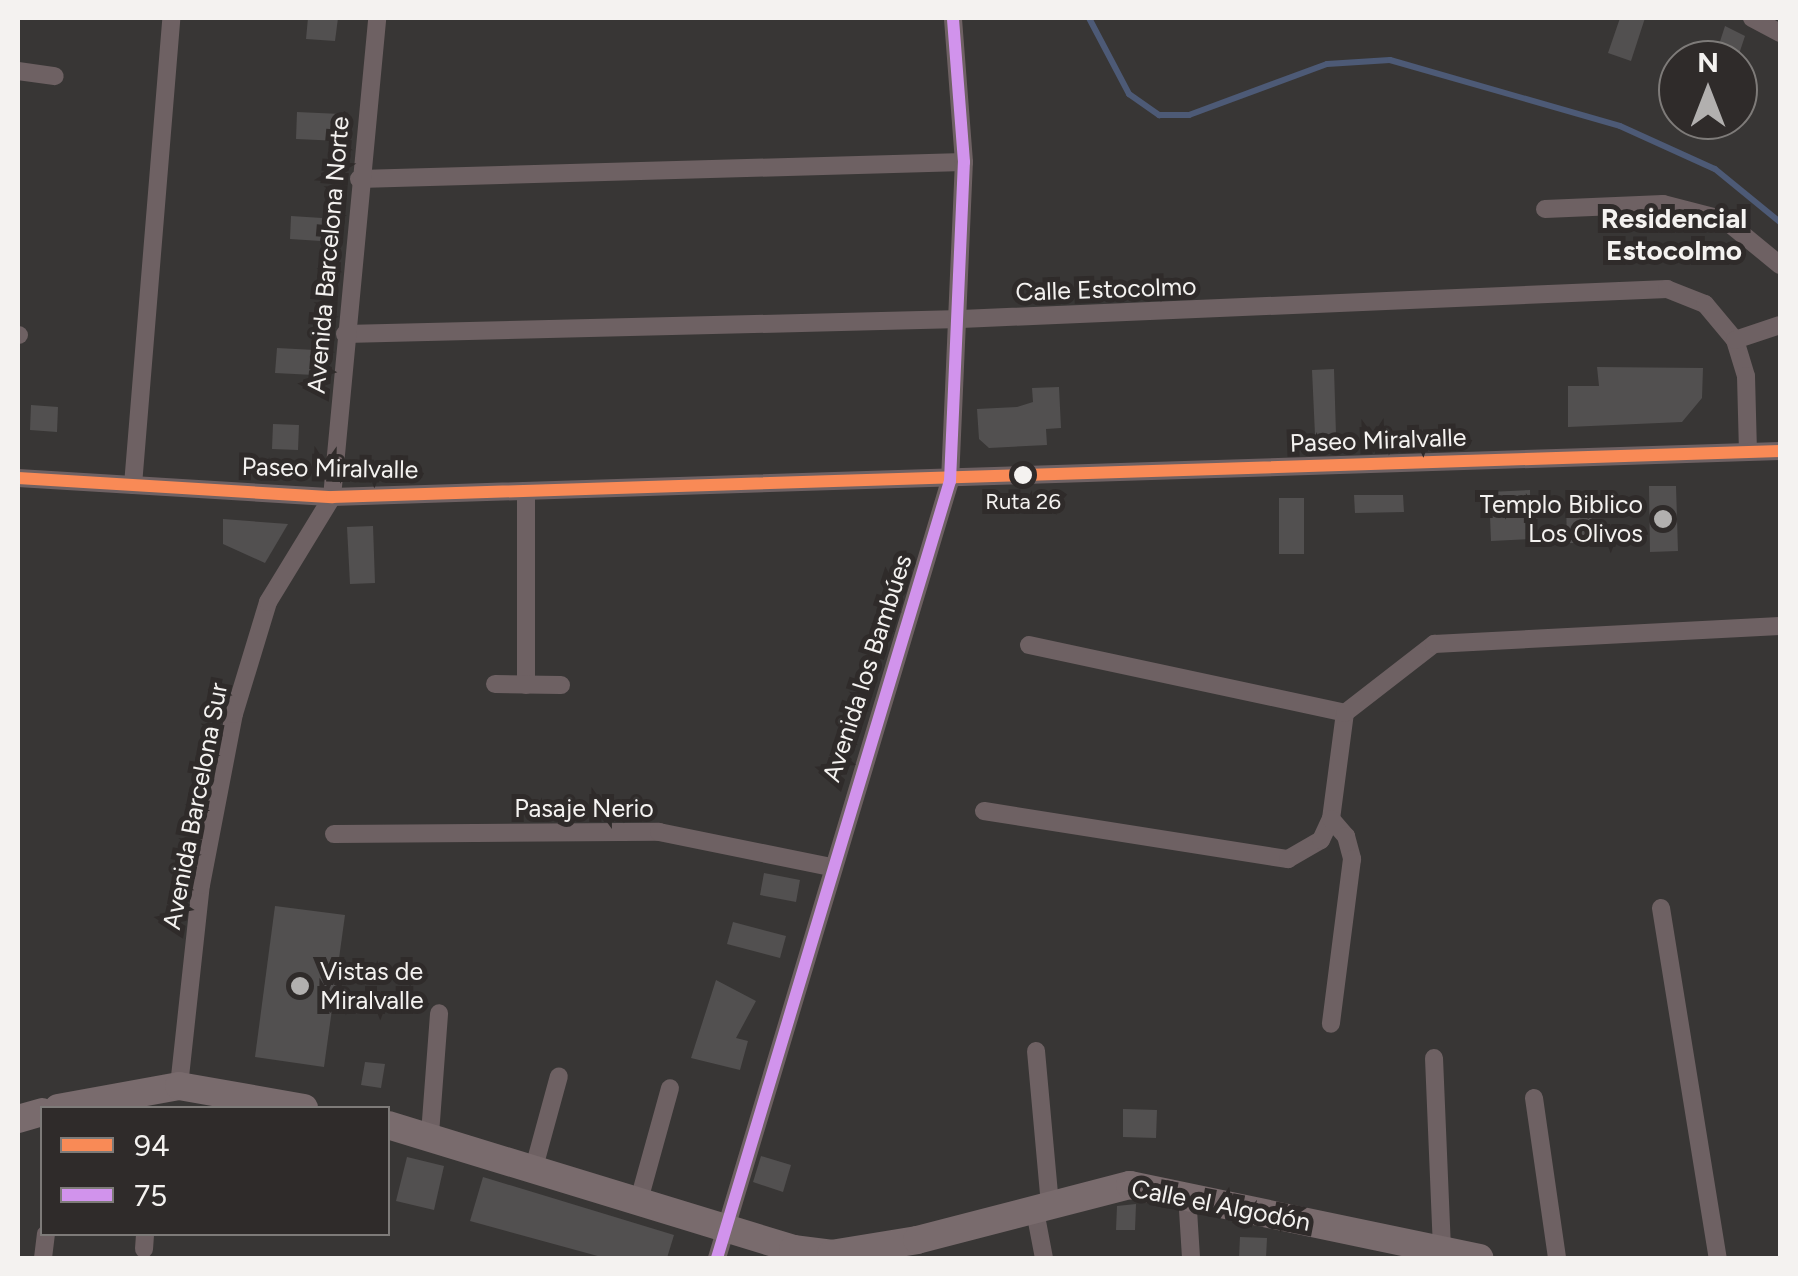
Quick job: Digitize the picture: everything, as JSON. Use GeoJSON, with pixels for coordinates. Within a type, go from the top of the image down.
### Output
{"type":"FeatureCollection","features":[{"type":"Feature","properties":{"kind":"street"},"geometry":{"type":"LineString","coordinates":[[133,485],[171,18]]}},
{"type":"Feature","properties":{"kind":"street","name":"Avenida Barcelona Norte"},"geometry":{"type":"LineString","coordinates":[[332,497],[358,180],[377,18]]}},
{"type":"Feature","properties":{"kind":"street","name":"Avenida los Bambúes"},"geometry":{"type":"LineString","coordinates":[[717,1258],[722,1229],[950,481],[961,319],[964,162],[954,18]]}},
{"type":"Feature","properties":{"kind":"street"},"geometry":{"type":"LineString","coordinates":[[1752,18],[1780,33]]}},
{"type":"Feature","properties":{"kind":"street"},"geometry":{"type":"LineString","coordinates":[[18,71],[55,76]]}},
{"type":"Feature","properties":{"kind":"street"},"geometry":{"type":"LineString","coordinates":[[358,180],[964,162]]}},
{"type":"Feature","properties":{"kind":"street"},"geometry":{"type":"LineString","coordinates":[[1545,209],[1663,204],[1724,220],[1780,266]]}},
{"type":"Feature","properties":{"kind":"street","name":"Calle Estocolmo"},"geometry":{"type":"LineString","coordinates":[[345,334],[961,319],[1667,289],[1714,312],[1735,340]]}},
{"type":"Feature","properties":{"kind":"street"},"geometry":{"type":"LineString","coordinates":[[1748,452],[1746,376],[1735,340],[1780,325]]}},
{"type":"Feature","properties":{"kind":"street","name":"Paseo Miralvalle"},"geometry":{"type":"LineString","coordinates":[[18,478],[332,497],[950,481],[1780,452]]}},
{"type":"Feature","properties":{"kind":"street"},"geometry":{"type":"LineString","coordinates":[[526,494],[526,685]]}},
{"type":"Feature","properties":{"kind":"street","name":"Avenida Barcelona Sur"},"geometry":{"type":"LineString","coordinates":[[164,1094],[234,714],[268,602],[332,497]]}},
{"type":"Feature","properties":{"kind":"street"},"geometry":{"type":"LineString","coordinates":[[984,811],[1269,860],[1306,852],[1331,819],[1345,712],[1434,644],[1780,626]]}},
{"type":"Feature","properties":{"kind":"street"},"geometry":{"type":"LineString","coordinates":[[1030,645],[1345,712]]}},
{"type":"Feature","properties":{"kind":"street"},"geometry":{"type":"LineString","coordinates":[[495,684],[561,685]]}},
{"type":"Feature","properties":{"kind":"street"},"geometry":{"type":"LineString","coordinates":[[1331,819],[1346,836],[1352,860],[1331,1024]]}},
{"type":"Feature","properties":{"kind":"street","name":"Pasaje Nerio"},"geometry":{"type":"LineString","coordinates":[[334,834],[660,832],[831,867]]}},
{"type":"Feature","properties":{"kind":"street"},"geometry":{"type":"LineString","coordinates":[[1662,908],[1718,1258]]}},
{"type":"Feature","properties":{"kind":"street"},"geometry":{"type":"LineString","coordinates":[[430,1134],[439,1012]]}},
{"type":"Feature","properties":{"kind":"street"},"geometry":{"type":"LineString","coordinates":[[1036,1051],[1044,1258]]}},
{"type":"Feature","properties":{"kind":"street"},"geometry":{"type":"LineString","coordinates":[[1434,1058],[1460,1255]]}},
{"type":"Feature","properties":{"kind":"street"},"geometry":{"type":"LineString","coordinates":[[533,1171],[560,1076]]}},
{"type":"Feature","properties":{"kind":"street"},"geometry":{"type":"LineString","coordinates":[[639,1200],[670,1088]]}},
{"type":"Feature","properties":{"kind":"street"},"geometry":{"type":"LineString","coordinates":[[73,1106],[164,1094],[284,1106]]}},
{"type":"Feature","properties":{"kind":"street"},"geometry":{"type":"LineString","coordinates":[[1534,1098],[1557,1258]]}},
{"type":"Feature","properties":{"kind":"street","name":"Calle el Algodón"},"geometry":{"type":"LineString","coordinates":[[390,1126],[430,1134],[533,1171],[639,1200],[722,1229],[831,1254],[917,1249],[1130,1184],[1460,1255]]}},
{"type":"Feature","properties":{"kind":"street"},"geometry":{"type":"LineString","coordinates":[[1187,1194],[1191,1258]]}},
{"type":"Feature","properties":{"kind":"building"},"geometry":{"type":"Polygon","coordinates":[[[308,18],[338,18],[335,41],[306,39],[308,18]]]}},
{"type":"Feature","properties":{"kind":"building"},"geometry":{"type":"Polygon","coordinates":[[[1620,18],[1645,18],[1631,61],[1608,53],[1620,18]]]}},
{"type":"Feature","properties":{"kind":"building"},"geometry":{"type":"Polygon","coordinates":[[[1725,26],[1745,36],[1744,40],[1720,40],[1725,26]]]}},
{"type":"Feature","properties":{"kind":"building"},"geometry":{"type":"Polygon","coordinates":[[[297,112],[341,114],[340,141],[296,139],[297,112]]]}},
{"type":"Feature","properties":{"kind":"building"},"geometry":{"type":"Polygon","coordinates":[[[291,216],[322,218],[321,241],[290,239],[291,216]]]}},
{"type":"Feature","properties":{"kind":"building"},"geometry":{"type":"Polygon","coordinates":[[[277,348],[315,350],[314,375],[275,373],[277,348]]]}},
{"type":"Feature","properties":{"kind":"building"},"geometry":{"type":"Polygon","coordinates":[[[1597,367],[1703,368],[1702,398],[1682,422],[1568,427],[1568,386],[1599,386],[1597,367]]]}},
{"type":"Feature","properties":{"kind":"building"},"geometry":{"type":"Polygon","coordinates":[[[1334,369],[1336,435],[1315,435],[1312,370],[1334,369]]]}},
{"type":"Feature","properties":{"kind":"building"},"geometry":{"type":"Polygon","coordinates":[[[1059,387],[1061,428],[1046,429],[1047,445],[989,448],[979,439],[977,409],[1017,407],[1033,402],[1032,388],[1059,387]]]}},
{"type":"Feature","properties":{"kind":"building"},"geometry":{"type":"Polygon","coordinates":[[[31,405],[58,407],[57,432],[30,430],[31,405]]]}},
{"type":"Feature","properties":{"kind":"building"},"geometry":{"type":"Polygon","coordinates":[[[273,424],[299,425],[298,450],[272,449],[273,424]]]}},
{"type":"Feature","properties":{"kind":"building","name":"Templo Biblico Los Olivos"},"geometry":{"type":"Polygon","coordinates":[[[1649,486],[1676,486],[1678,551],[1650,552],[1649,486]]]}},
{"type":"Feature","properties":{"kind":"building"},"geometry":{"type":"Polygon","coordinates":[[[1530,490],[1531,539],[1491,541],[1489,492],[1530,490]]]}},
{"type":"Feature","properties":{"kind":"building"},"geometry":{"type":"Polygon","coordinates":[[[1354,495],[1403,495],[1404,512],[1355,513],[1354,495]]]}},
{"type":"Feature","properties":{"kind":"building"},"geometry":{"type":"Polygon","coordinates":[[[1279,498],[1304,498],[1304,554],[1279,554],[1279,498]]]}},
{"type":"Feature","properties":{"kind":"building"},"geometry":{"type":"Polygon","coordinates":[[[1566,499],[1591,499],[1592,543],[1567,543],[1566,499]]]}},
{"type":"Feature","properties":{"kind":"building"},"geometry":{"type":"Polygon","coordinates":[[[223,519],[288,524],[265,563],[223,544],[223,519]]]}},
{"type":"Feature","properties":{"kind":"building"},"geometry":{"type":"Polygon","coordinates":[[[373,526],[375,583],[350,584],[347,527],[373,526]]]}},
{"type":"Feature","properties":{"kind":"building"},"geometry":{"type":"Polygon","coordinates":[[[764,873],[800,880],[796,902],[760,895],[764,873]]]}},
{"type":"Feature","properties":{"kind":"building","name":"Vistas de Miralvalle"},"geometry":{"type":"Polygon","coordinates":[[[275,906],[345,915],[324,1067],[255,1057],[275,906]]]}},
{"type":"Feature","properties":{"kind":"building"},"geometry":{"type":"Polygon","coordinates":[[[733,922],[786,936],[780,958],[727,944],[733,922]]]}},
{"type":"Feature","properties":{"kind":"building"},"geometry":{"type":"Polygon","coordinates":[[[716,980],[756,1001],[736,1038],[748,1041],[740,1070],[691,1058],[716,980]]]}},
{"type":"Feature","properties":{"kind":"building"},"geometry":{"type":"Polygon","coordinates":[[[365,1062],[385,1064],[381,1088],[361,1085],[365,1062]]]}},
{"type":"Feature","properties":{"kind":"building"},"geometry":{"type":"Polygon","coordinates":[[[1123,1109],[1157,1110],[1156,1138],[1123,1137],[1123,1109]]]}},
{"type":"Feature","properties":{"kind":"building"},"geometry":{"type":"Polygon","coordinates":[[[761,1156],[791,1165],[783,1192],[753,1182],[761,1156]]]}},
{"type":"Feature","properties":{"kind":"building"},"geometry":{"type":"Polygon","coordinates":[[[407,1157],[444,1166],[434,1210],[396,1201],[407,1157]]]}},
{"type":"Feature","properties":{"kind":"building"},"geometry":{"type":"Polygon","coordinates":[[[483,1177],[674,1235],[667,1258],[605,1258],[470,1221],[483,1177]]]}},
{"type":"Feature","properties":{"kind":"building"},"geometry":{"type":"Polygon","coordinates":[[[1136,1204],[1135,1230],[1116,1230],[1117,1206],[1136,1204]]]}},
{"type":"Feature","properties":{"kind":"building"},"geometry":{"type":"Polygon","coordinates":[[[1240,1237],[1267,1238],[1266,1258],[1239,1258],[1240,1237]]]}},
{"type":"Feature","properties":{"kind":"waterway"},"geometry":{"type":"LineString","coordinates":[[1089,18],[1129,94],[1159,115],[1189,115],[1327,64],[1390,60],[1620,126],[1715,169],[1780,222]]}},
{"type":"Feature","properties":{"kind":"transit line","name":"75"},"geometry":{"type":"LineString","coordinates":[[717,1258],[950,481],[964,162],[953,18]]}},
{"type":"Feature","properties":{"kind":"transit line","name":"94"},"geometry":{"type":"LineString","coordinates":[[18,478],[332,497],[1780,451]]}},
{"type":"Feature","properties":{"kind":"place","name":"Ruta 26"},"geometry":{"type":"Point","coordinates":[1023,475]}},
{"type":"Feature","properties":{"kind":"place","name":"Templo Biblico Los Olivos"},"geometry":{"type":"Point","coordinates":[1663,519]}},
{"type":"Feature","properties":{"kind":"place","name":"Vistas de Miralvalle"},"geometry":{"type":"Point","coordinates":[300,986]}},
{"type":"Feature","properties":{"kind":"district","name":"Residencial Estocolmo"},"geometry":{"type":"Point","coordinates":[1674,234]}}]}
